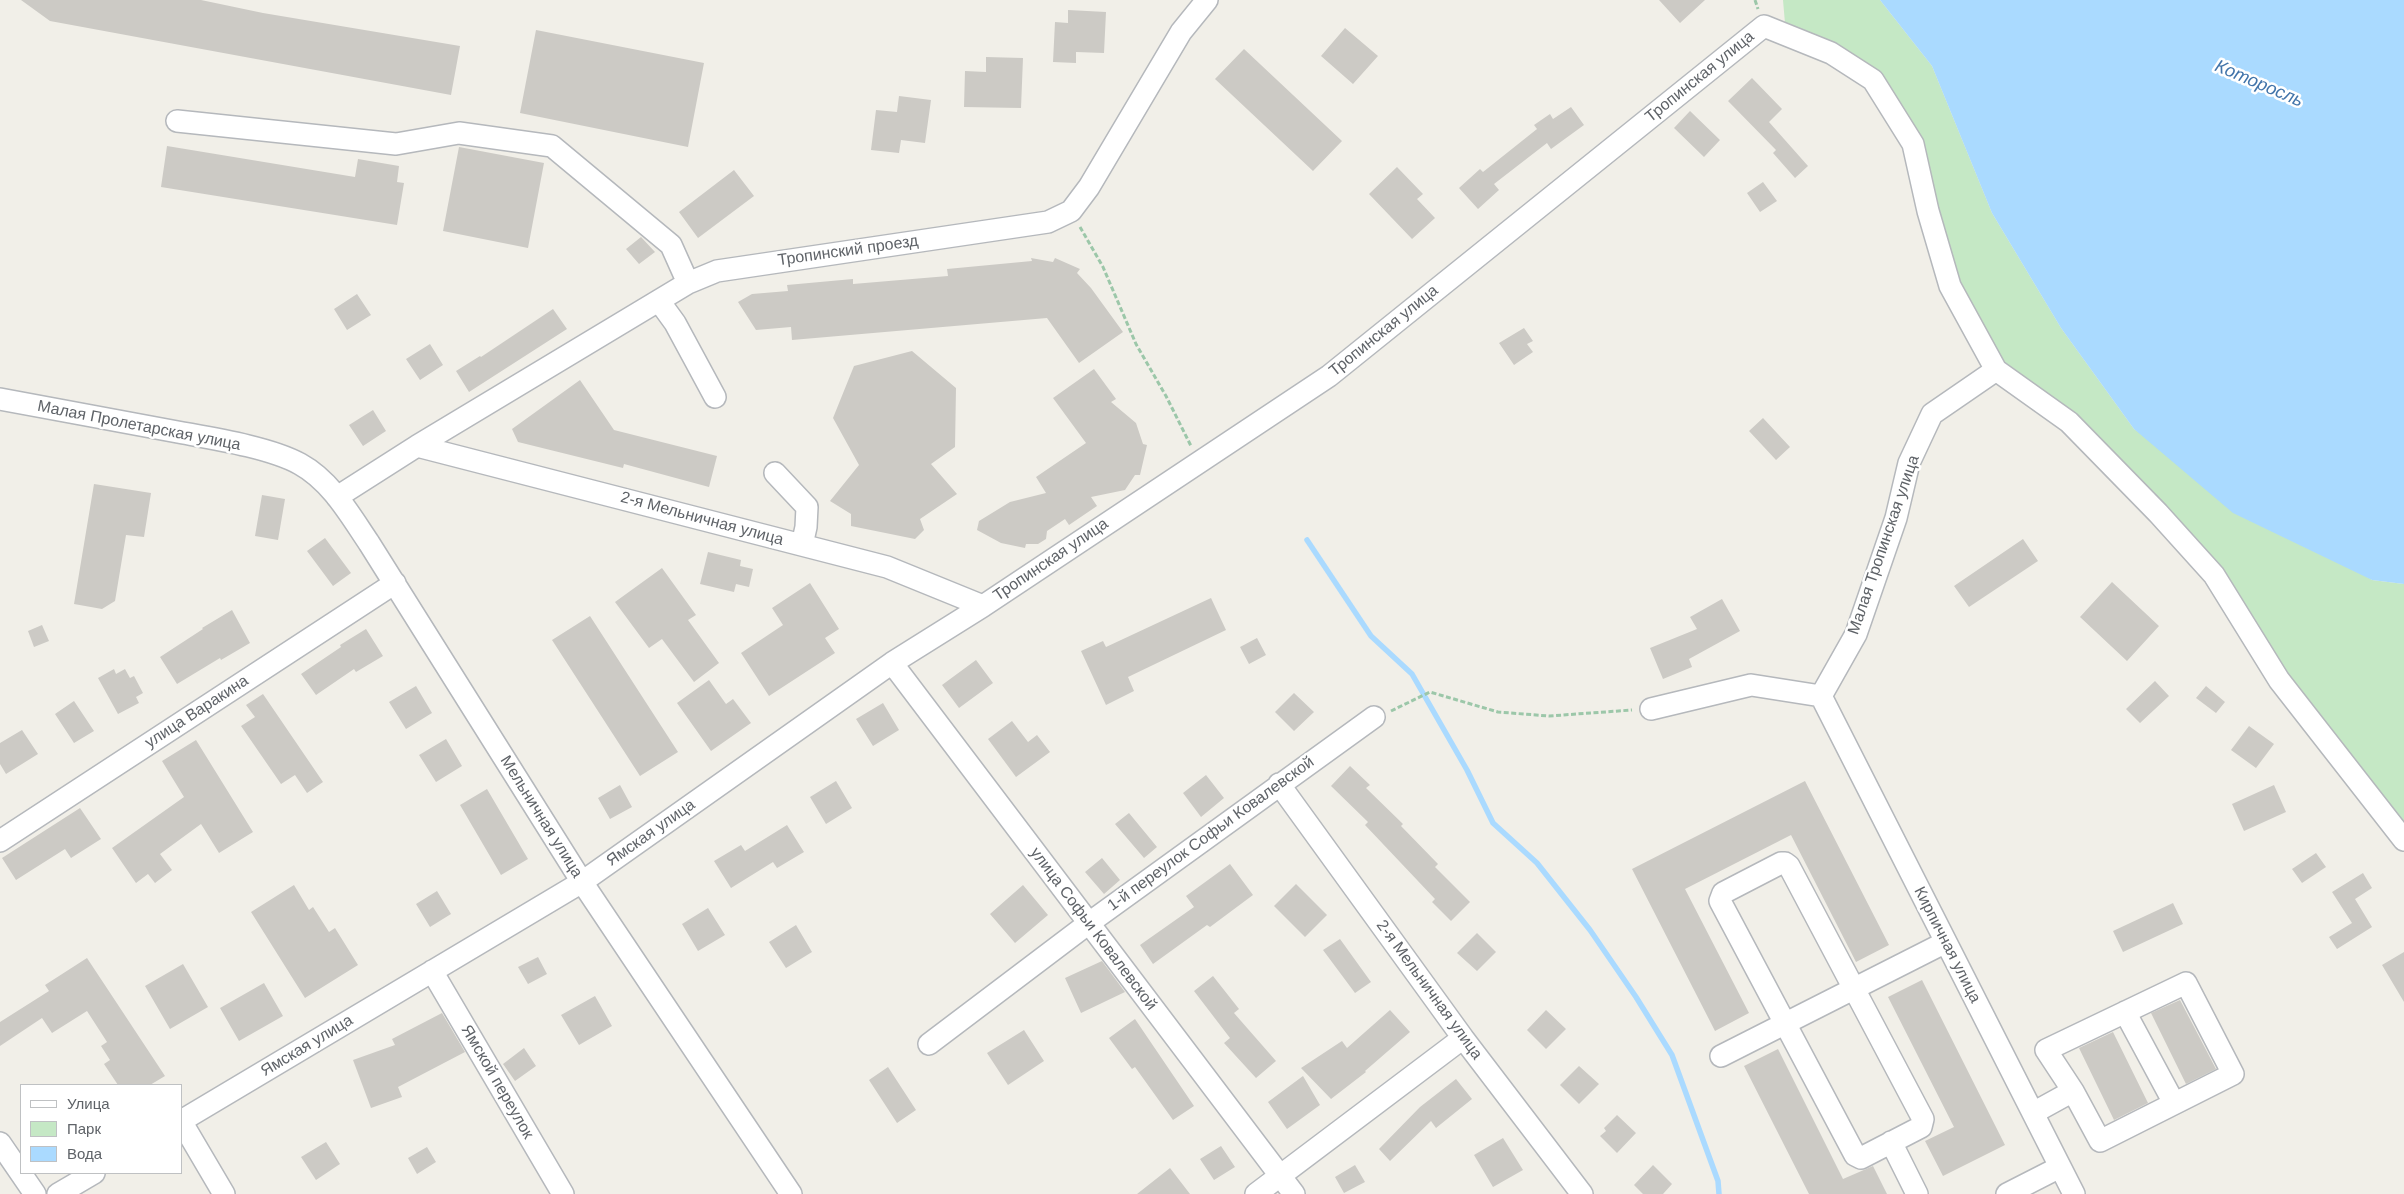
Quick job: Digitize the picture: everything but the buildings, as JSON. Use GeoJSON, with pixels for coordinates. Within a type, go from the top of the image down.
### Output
{"type":"FeatureCollection","features":[{"type":"Feature","properties":{"kind":"street","name":"Тропинский проезд"},"geometry":{"type":"LineString","coordinates":[[337,497],[417,446],[688,283],[717,271],[1048,222],[1071,211],[1089,187],[1181,32],[1207,0]]}},
{"type":"Feature","properties":{"kind":"street","name":"Тропинская улица"},"geometry":{"type":"LineString","coordinates":[[982,606],[1328,376],[1764,26],[1831,53],[1873,80],[1913,144],[1928,211],[1950,286],[1996,370]]}},
{"type":"Feature","properties":{"kind":"street"},"geometry":{"type":"LineString","coordinates":[[177,121],[396,144],[459,133],[552,146],[671,245],[688,283]]}},
{"type":"Feature","properties":{"kind":"street"},"geometry":{"type":"LineString","coordinates":[[659,301],[675,323],[715,397]]}},
{"type":"Feature","properties":{"kind":"street","name":"Малая Тропинская улица"},"geometry":{"type":"LineString","coordinates":[[1821,696],[1856,634],[1896,518],[1909,463],[1932,414],[1996,370]]}},
{"type":"Feature","properties":{"kind":"street"},"geometry":{"type":"LineString","coordinates":[[1996,370],[2069,422],[2158,513],[2214,575],[2279,680],[2404,840]]}},
{"type":"Feature","properties":{"kind":"street","name":"Малая Пролетарская улица"},"geometry":{"type":"LineString","coordinates":[[0,399],[230,442],[278,456]]}},
{"type":"Feature","properties":{"kind":"street","name":"2-я Мельничная улица"},"geometry":{"type":"LineString","coordinates":[[417,446],[887,567],[982,606]]}},
{"type":"Feature","properties":{"kind":"street","name":"Мельничная улица"},"geometry":{"type":"LineString","coordinates":[[278,456],[301,464],[319,478],[337,497],[395,583],[582,882],[791,1194]]}},
{"type":"Feature","properties":{"kind":"street"},"geometry":{"type":"LineString","coordinates":[[775,473],[807,507],[802,545]]}},
{"type":"Feature","properties":{"kind":"street","name":"улица Варакина"},"geometry":{"type":"LineString","coordinates":[[0,841],[395,583]]}},
{"type":"Feature","properties":{"kind":"street","name":"Ямская улица"},"geometry":{"type":"LineString","coordinates":[[182,1120],[582,882],[892,663],[982,606]]}},
{"type":"Feature","properties":{"kind":"street","name":"улица Софьи Ковалевской"},"geometry":{"type":"LineString","coordinates":[[892,663],[1294,1194]]}},
{"type":"Feature","properties":{"kind":"street"},"geometry":{"type":"LineString","coordinates":[[1651,709],[1751,685],[1821,696]]}},
{"type":"Feature","properties":{"kind":"street","name":"Кирпичная улица"},"geometry":{"type":"LineString","coordinates":[[1821,696],[2074,1194]]}},
{"type":"Feature","properties":{"kind":"street","name":"1-й переулок Софьи Ковалевской"},"geometry":{"type":"LineString","coordinates":[[930,1044],[1088,923],[1374,717]]}},
{"type":"Feature","properties":{"kind":"street","name":"2-я Мельничная улица"},"geometry":{"type":"LineString","coordinates":[[1279,784],[1463,1038],[1582,1194]]}},
{"type":"Feature","properties":{"kind":"street"},"geometry":{"type":"LineString","coordinates":[[1785,863],[1789,866],[1854,989],[1922,1119],[1921,1127],[1861,1158],[1854,1155],[1720,901],[1723,893],[1772,867],[1785,863]]}},
{"type":"Feature","properties":{"kind":"street"},"geometry":{"type":"LineString","coordinates":[[1721,1056],[1946,942]]}},
{"type":"Feature","properties":{"kind":"street","name":"Ямской переулок"},"geometry":{"type":"LineString","coordinates":[[432,971],[563,1194]]}},
{"type":"Feature","properties":{"kind":"street"},"geometry":{"type":"LineString","coordinates":[[2186,983],[2233,1074],[2100,1141],[2073,1091],[2046,1050],[2125,1012],[2186,983]]}},
{"type":"Feature","properties":{"kind":"street"},"geometry":{"type":"LineString","coordinates":[[2125,1012],[2174,1103]]}},
{"type":"Feature","properties":{"kind":"street"},"geometry":{"type":"LineString","coordinates":[[1256,1194],[1463,1038]]}},
{"type":"Feature","properties":{"kind":"street"},"geometry":{"type":"LineString","coordinates":[[2033,1113],[2073,1091]]}},
{"type":"Feature","properties":{"kind":"street"},"geometry":{"type":"LineString","coordinates":[[182,1123],[224,1194]]}},
{"type":"Feature","properties":{"kind":"street"},"geometry":{"type":"LineString","coordinates":[[1891,1142],[1917,1194]]}},
{"type":"Feature","properties":{"kind":"street"},"geometry":{"type":"LineString","coordinates":[[0,1143],[20,1172]]}},
{"type":"Feature","properties":{"kind":"street"},"geometry":{"type":"LineString","coordinates":[[2007,1194],[2060,1167]]}},
{"type":"Feature","properties":{"kind":"street"},"geometry":{"type":"LineString","coordinates":[[21,1174],[35,1194]]}},
{"type":"Feature","properties":{"kind":"street"},"geometry":{"type":"LineString","coordinates":[[58,1194],[92,1174]]}},
{"type":"Feature","properties":{"kind":"path"},"geometry":{"type":"LineString","coordinates":[[1071,211],[1103,267],[1136,344],[1166,396],[1195,454]]}},
{"type":"Feature","properties":{"kind":"path"},"geometry":{"type":"LineString","coordinates":[[1412,700],[1430,692],[1498,712],[1549,716],[1651,709]]}},
{"type":"Feature","properties":{"kind":"green space"},"geometry":{"type":"Polygon","coordinates":[[[1783,0],[1880,0],[1932,66],[1992,213],[2061,328],[2134,429],[2372,580],[2404,584],[2404,836],[2158,513],[1996,370],[1967,317],[1913,144],[1873,80],[1786,35],[1783,0]]]}},
{"type":"Feature","properties":{"kind":"water","name":"Которосль"},"geometry":{"type":"Polygon","coordinates":[[[1880,0],[2404,0],[2404,584],[2372,580],[2233,513],[2134,429],[2061,328],[1992,213],[1932,66],[1880,0]]]}},
{"type":"Feature","properties":{"kind":"waterway"},"geometry":{"type":"LineString","coordinates":[[1307,540],[1371,636],[1412,674],[1467,770],[1493,823],[1537,863],[1590,930],[1636,997],[1672,1055],[1718,1181],[1719,1194]]}}]}
